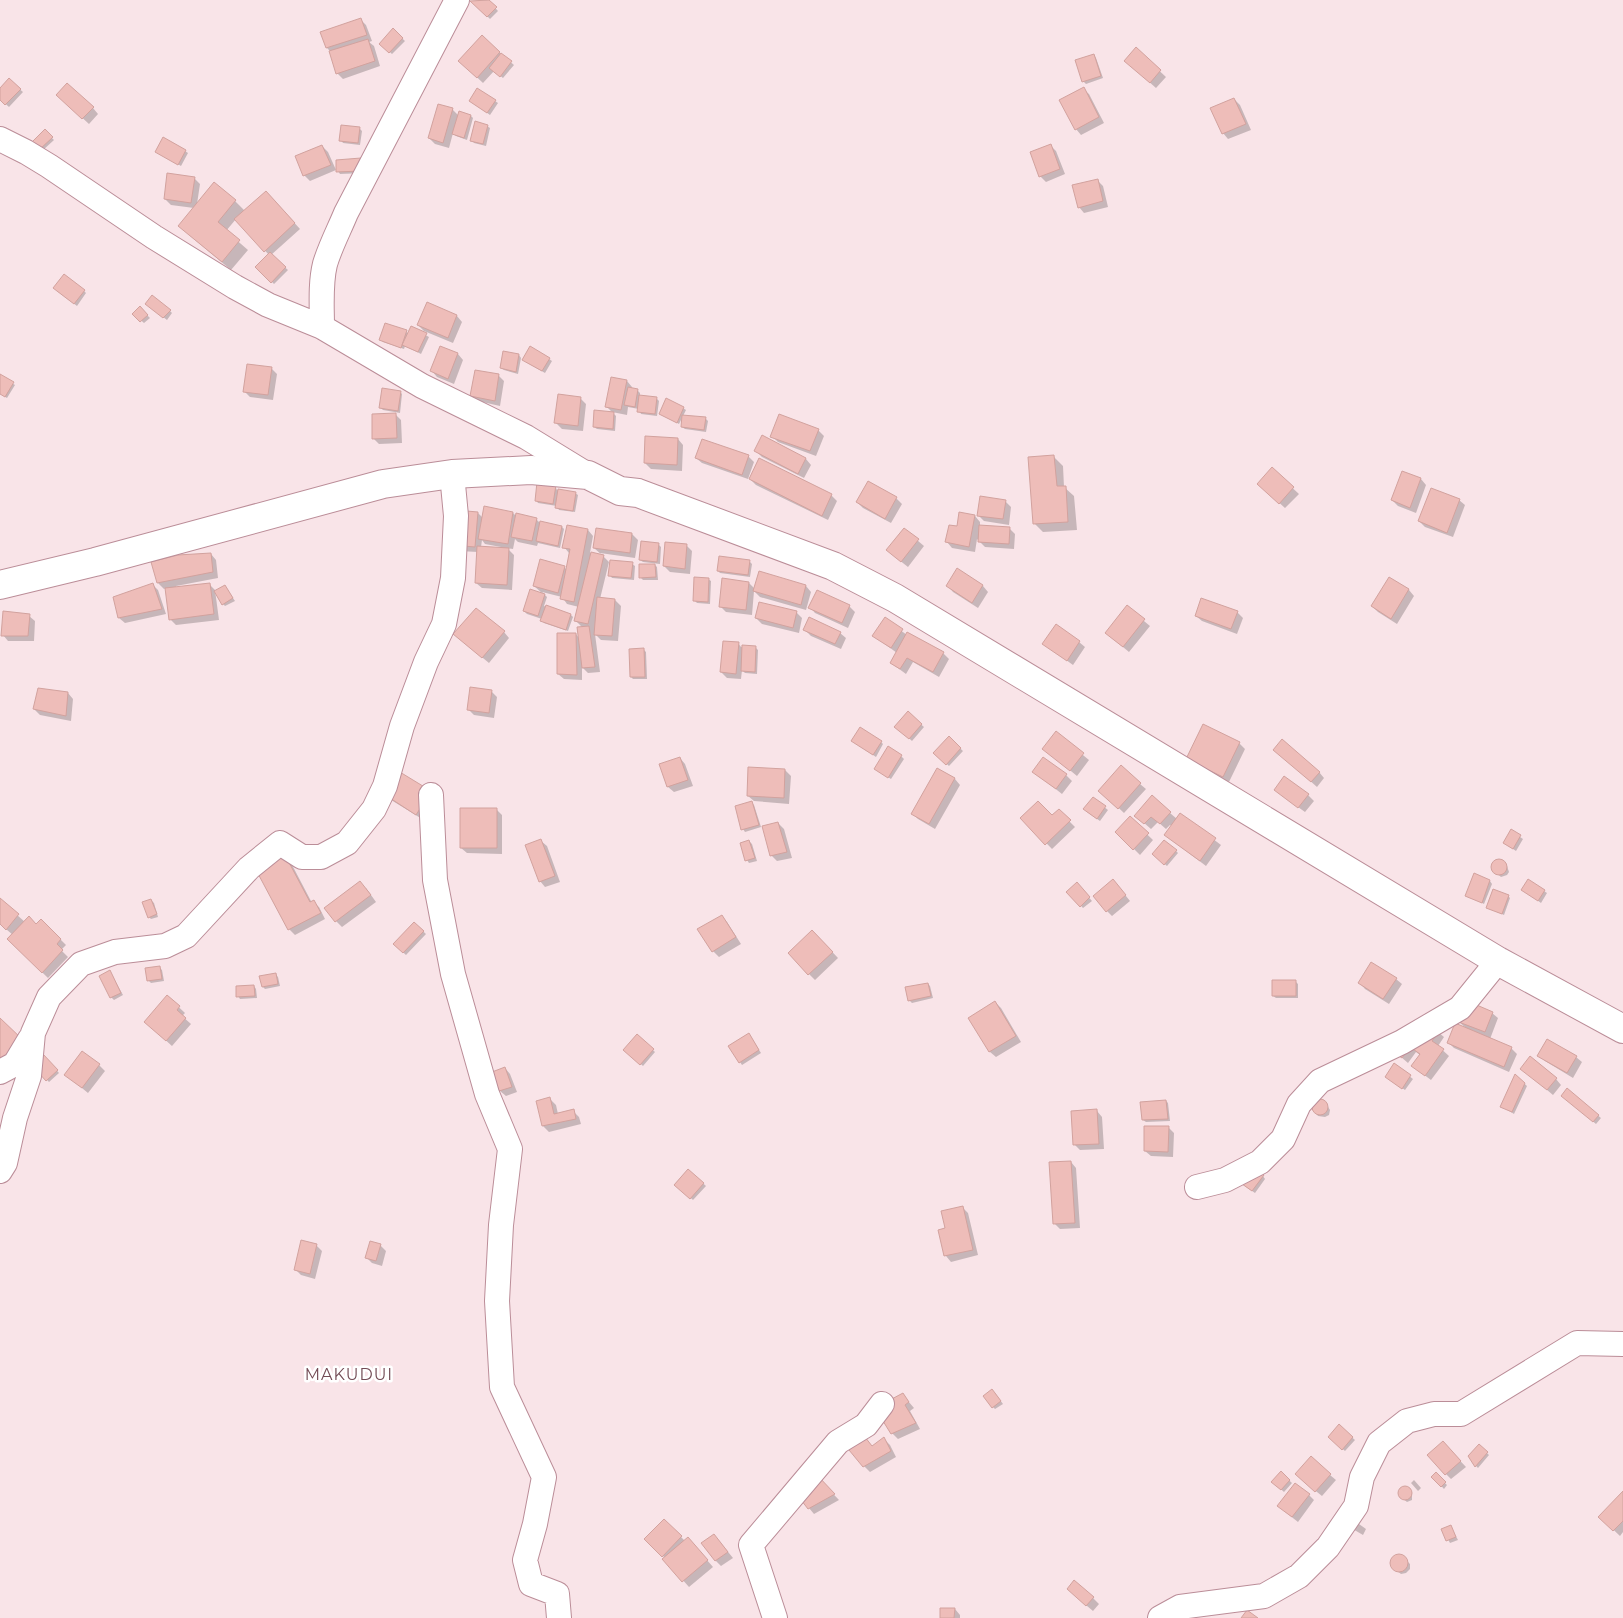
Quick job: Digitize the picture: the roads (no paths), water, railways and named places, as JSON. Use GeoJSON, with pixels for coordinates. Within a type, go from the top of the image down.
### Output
{"type":"FeatureCollection","features":[{"type":"Feature","properties":{"kind":"street"},"geometry":{"type":"LineString","coordinates":[[322,327],[323,277],[332,246],[346,213],[458,0]]}},
{"type":"Feature","properties":{"kind":"street"},"geometry":{"type":"LineString","coordinates":[[0,139],[49,166],[154,237],[235,287],[268,305],[322,327],[422,386],[526,437],[620,492],[638,493],[833,566],[895,598],[1498,961],[1623,1029]]}},
{"type":"Feature","properties":{"kind":"street"},"geometry":{"type":"LineString","coordinates":[[0,585],[95,562],[383,484],[452,474],[531,470],[588,475]]}},
{"type":"Feature","properties":{"kind":"street"},"geometry":{"type":"LineString","coordinates":[[0,1072],[15,1064],[33,1033],[49,997],[81,964],[115,952],[165,946],[186,936],[249,868],[280,843],[302,857],[321,857],[347,843],[374,809],[385,786],[405,717],[426,662],[444,624],[453,578],[456,516],[452,474]]}},
{"type":"Feature","properties":{"kind":"street"},"geometry":{"type":"LineString","coordinates":[[432,795],[435,880],[453,974],[487,1094],[510,1148],[501,1225],[497,1301],[502,1387],[544,1477],[535,1524],[525,1560],[531,1584],[558,1594],[559,1618]]}},
{"type":"Feature","properties":{"kind":"street"},"geometry":{"type":"LineString","coordinates":[[1197,1187],[1225,1180],[1260,1162],[1283,1140],[1299,1104],[1320,1082],[1402,1042],[1460,1008],[1498,961]]}},
{"type":"Feature","properties":{"kind":"street"},"geometry":{"type":"LineString","coordinates":[[0,1171],[5,1163],[15,1118],[29,1076],[33,1033]]}},
{"type":"Feature","properties":{"kind":"street"},"geometry":{"type":"LineString","coordinates":[[1160,1618],[1180,1607],[1264,1596],[1299,1576],[1328,1547],[1356,1506],[1362,1477],[1379,1443],[1407,1421],[1434,1414],[1461,1414],[1578,1343],[1623,1344]]}},
{"type":"Feature","properties":{"kind":"street"},"geometry":{"type":"LineString","coordinates":[[776,1618],[751,1546],[838,1442],[866,1425],[882,1404]]}},
{"type":"Feature","properties":{"kind":"district","name":"MAKUDUI"},"geometry":{"type":"Point","coordinates":[349,1374]}}]}
